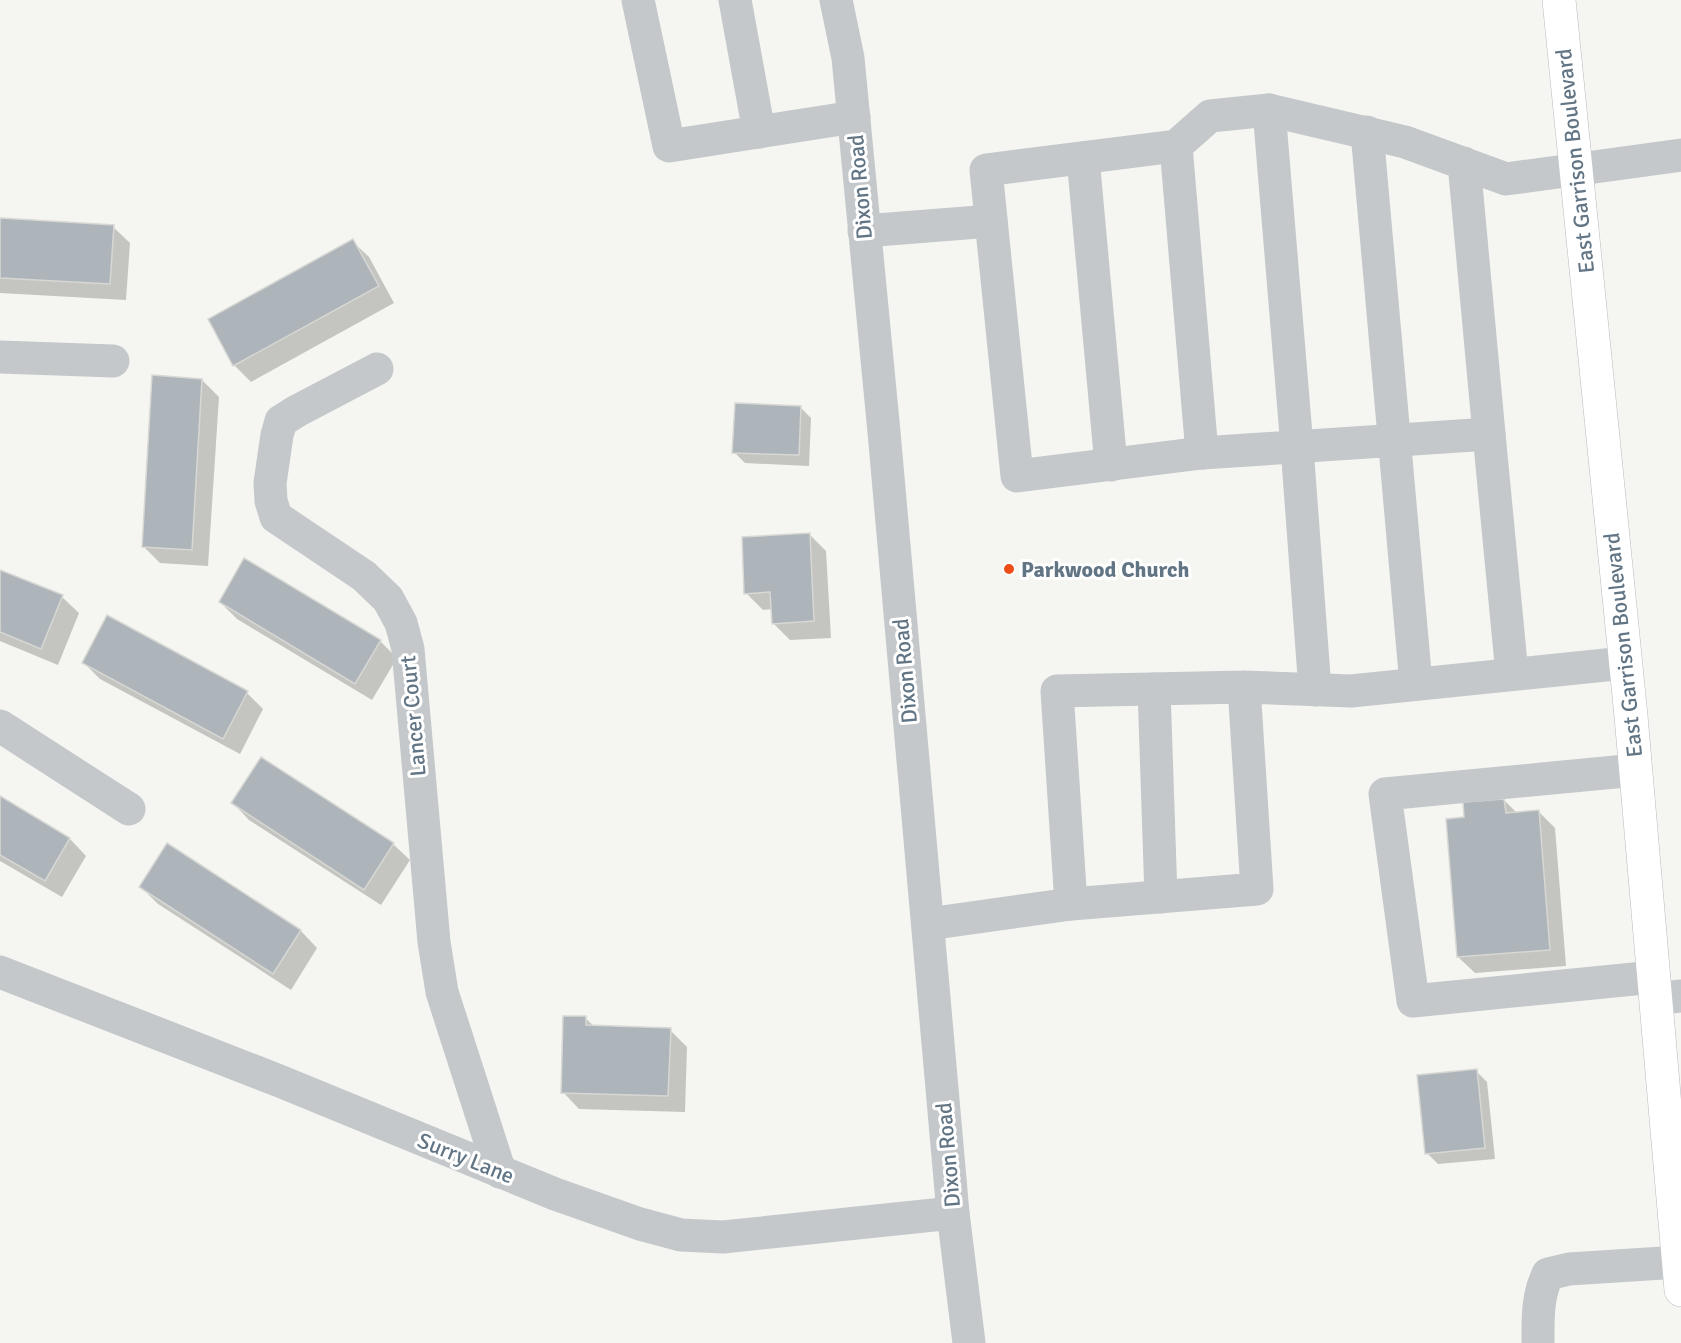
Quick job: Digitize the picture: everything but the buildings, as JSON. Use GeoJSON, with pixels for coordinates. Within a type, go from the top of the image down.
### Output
{"type":"FeatureCollection","features":[{"type":"Feature","properties":{"kind":"main road","name":"East Garrison Boulevard"},"geometry":{"type":"LineString","coordinates":[[1559,0],[1636,770],[1664,991],[1680,1276]]}},
{"type":"Feature","properties":{"kind":"street"},"geometry":{"type":"LineString","coordinates":[[638,0],[669,146],[854,117]]}},
{"type":"Feature","properties":{"kind":"street"},"geometry":{"type":"LineString","coordinates":[[735,0],[759,132]]}},
{"type":"Feature","properties":{"kind":"street","name":"Dixon Road"},"geometry":{"type":"LineString","coordinates":[[836,0],[848,58],[854,117],[953,1213],[969,1343]]}},
{"type":"Feature","properties":{"kind":"street"},"geometry":{"type":"LineString","coordinates":[[1489,434],[1202,453],[1017,476],[986,170],[1176,146],[1210,116],[1269,110],[1406,142],[1506,179],[1681,155]]}},
{"type":"Feature","properties":{"kind":"street"},"geometry":{"type":"LineString","coordinates":[[1269,110],[1298,447],[1315,690]]}},
{"type":"Feature","properties":{"kind":"street"},"geometry":{"type":"LineString","coordinates":[[1367,132],[1416,684]]}},
{"type":"Feature","properties":{"kind":"street"},"geometry":{"type":"LineString","coordinates":[[1176,146],[1202,453]]}},
{"type":"Feature","properties":{"kind":"street"},"geometry":{"type":"LineString","coordinates":[[1083,158],[1111,465]]}},
{"type":"Feature","properties":{"kind":"street"},"geometry":{"type":"LineString","coordinates":[[1464,163],[1512,674]]}},
{"type":"Feature","properties":{"kind":"street"},"geometry":{"type":"LineString","coordinates":[[864,231],[991,221]]}},
{"type":"Feature","properties":{"kind":"street"},"geometry":{"type":"LineString","coordinates":[[0,357],[113,361]]}},
{"type":"Feature","properties":{"kind":"street","name":"Lancer Court"},"geometry":{"type":"LineString","coordinates":[[377,369],[281,421],[270,483],[271,501],[276,517],[364,576],[388,599],[401,623],[408,649],[434,942],[442,992],[500,1172]]}},
{"type":"Feature","properties":{"kind":"street"},"geometry":{"type":"LineString","coordinates":[[1071,904],[1057,691],[1244,687],[1351,691],[1625,663]]}},
{"type":"Feature","properties":{"kind":"street"},"geometry":{"type":"LineString","coordinates":[[928,924],[1071,904],[1257,889],[1244,687]]}},
{"type":"Feature","properties":{"kind":"street"},"geometry":{"type":"LineString","coordinates":[[1154,689],[1161,897]]}},
{"type":"Feature","properties":{"kind":"street"},"geometry":{"type":"LineString","coordinates":[[0,726],[129,808]]}},
{"type":"Feature","properties":{"kind":"street"},"geometry":{"type":"LineString","coordinates":[[1636,770],[1385,794],[1413,1001],[1664,991]]}},
{"type":"Feature","properties":{"kind":"street","name":"Surry Lane"},"geometry":{"type":"LineString","coordinates":[[0,972],[262,1074],[555,1194],[629,1220],[681,1235],[723,1238],[953,1213]]}},
{"type":"Feature","properties":{"kind":"street"},"geometry":{"type":"LineString","coordinates":[[1538,1343],[1538,1310],[1542,1286],[1548,1274],[1569,1269],[1680,1276]]}},
{"type":"Feature","properties":{"kind":"place","name":"Parkwood Church"},"geometry":{"type":"Point","coordinates":[1009,569]}}]}
